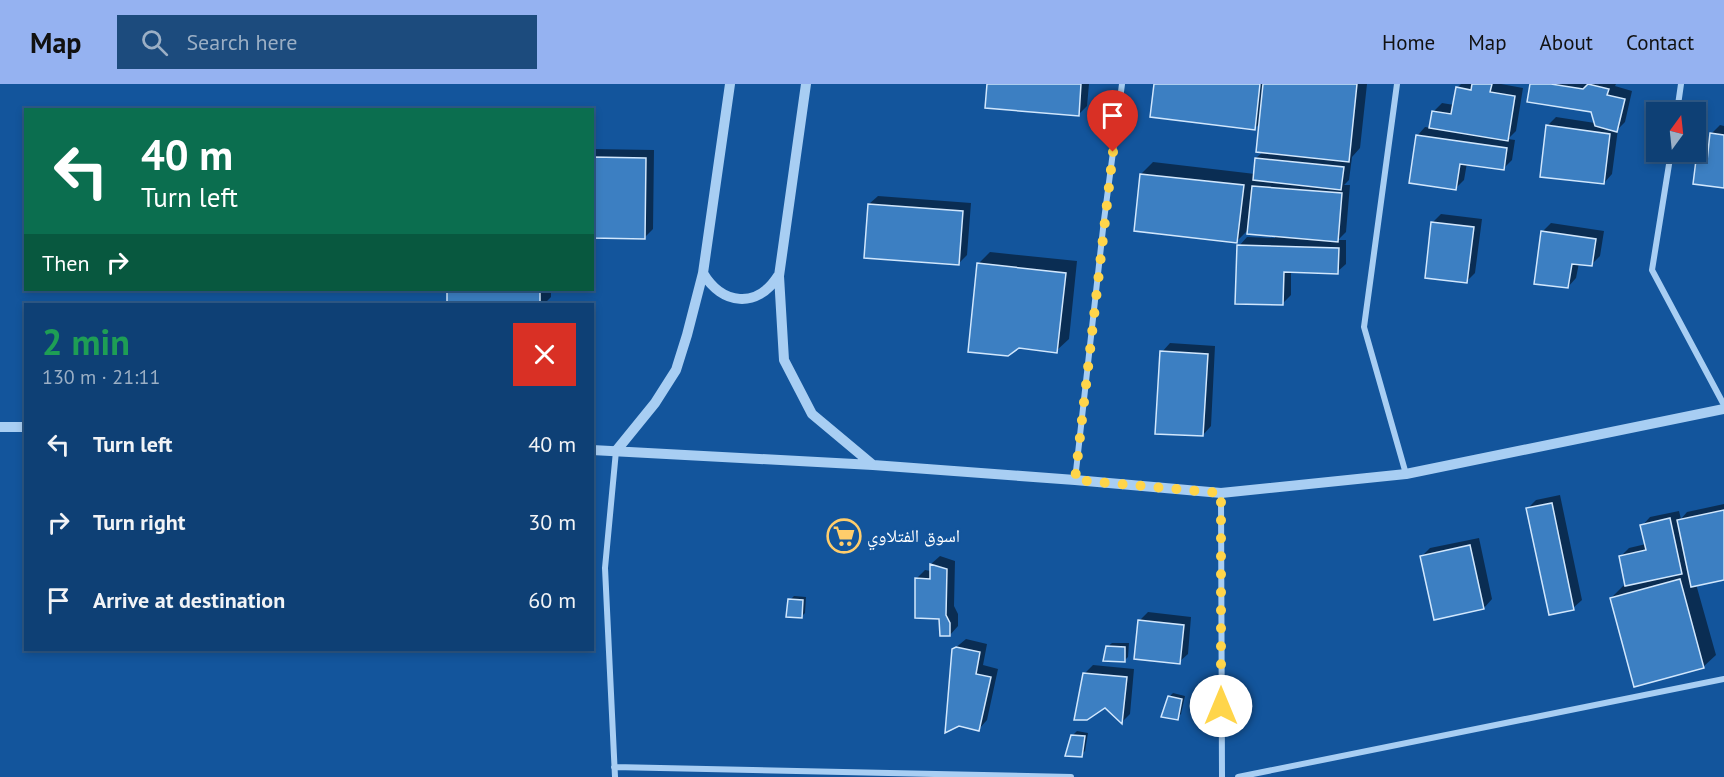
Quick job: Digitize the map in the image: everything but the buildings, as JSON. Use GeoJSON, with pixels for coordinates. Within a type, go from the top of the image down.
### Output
{"type":"FeatureCollection","features":[{"type":"Feature","properties":{"kind":"street"},"geometry":{"type":"LineString","coordinates":[[615,777],[605,568],[616,451],[655,403],[676,370],[703,273],[730,84]]}},
{"type":"Feature","properties":{"kind":"street"},"geometry":{"type":"LineString","coordinates":[[806,84],[778,276],[784,360],[812,414],[873,465]]}},
{"type":"Feature","properties":{"kind":"street"},"geometry":{"type":"LineString","coordinates":[[1075,480],[1104,220],[1122,84]]}},
{"type":"Feature","properties":{"kind":"street"},"geometry":{"type":"LineString","coordinates":[[1397,84],[1364,327],[1406,474]]}},
{"type":"Feature","properties":{"kind":"street"},"geometry":{"type":"LineString","coordinates":[[1678,102],[1681,84]]}},
{"type":"Feature","properties":{"kind":"street"},"geometry":{"type":"LineString","coordinates":[[594,450],[873,465],[1221,493],[1406,474],[1724,407],[1652,270],[1669,162]]}},
{"type":"Feature","properties":{"kind":"street"},"geometry":{"type":"LineString","coordinates":[[703,273],[709,284],[718,292],[741,299],[753,298],[764,293],[778,276]]}},
{"type":"Feature","properties":{"kind":"street"},"geometry":{"type":"LineString","coordinates":[[0,427],[24,427]]}},
{"type":"Feature","properties":{"kind":"street"},"geometry":{"type":"LineString","coordinates":[[1221,493],[1222,777]]}},
{"type":"Feature","properties":{"kind":"street"},"geometry":{"type":"LineString","coordinates":[[1238,777],[1724,679]]}},
{"type":"Feature","properties":{"kind":"street"},"geometry":{"type":"LineString","coordinates":[[614,767],[1071,777]]}},
{"type":"Feature","properties":{"kind":"place","name":"اسوق الفتلاوي"},"geometry":{"type":"Point","coordinates":[844,536]}},
{"type":"Feature","properties":{"kind":"route"},"geometry":{"type":"LineString","coordinates":[[1113,152],[1075,480],[1221,493],[1221,706]]}}]}
